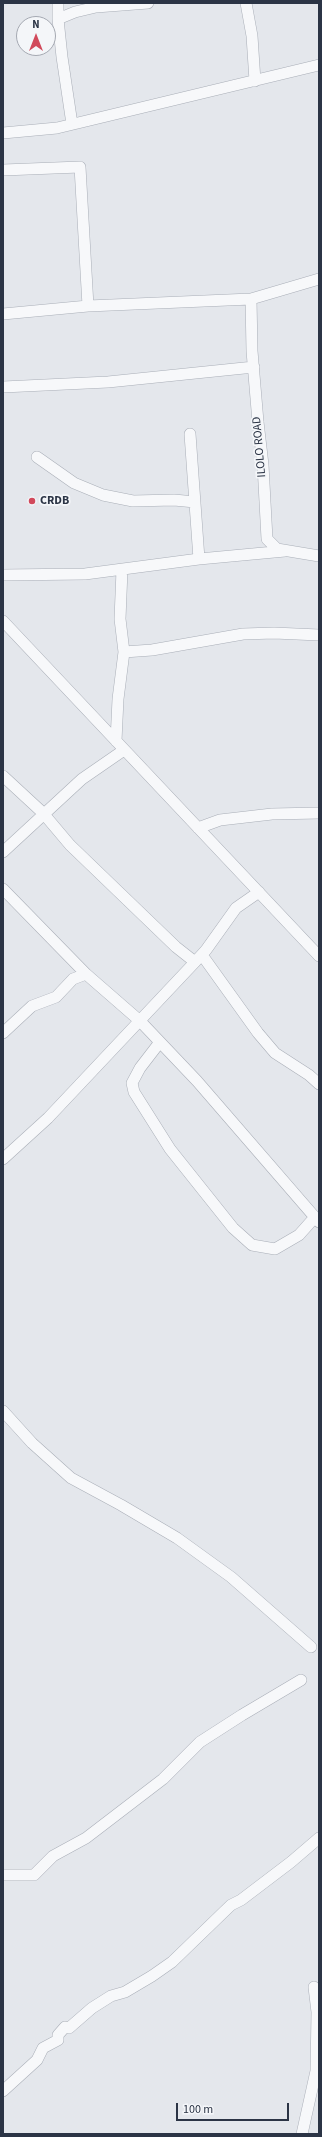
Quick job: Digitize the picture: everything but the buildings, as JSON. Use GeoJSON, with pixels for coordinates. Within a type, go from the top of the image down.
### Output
{"type":"FeatureCollection","features":[{"type":"Feature","properties":{"kind":"street"},"geometry":{"type":"LineString","coordinates":[[58,3],[58,19],[72,124]]}},
{"type":"Feature","properties":{"kind":"street"},"geometry":{"type":"LineString","coordinates":[[58,19],[75,12],[96,7],[148,3]]}},
{"type":"Feature","properties":{"kind":"street"},"geometry":{"type":"LineString","coordinates":[[246,3],[252,36],[255,81]]}},
{"type":"Feature","properties":{"kind":"street"},"geometry":{"type":"LineString","coordinates":[[3,133],[57,128],[319,65]]}},
{"type":"Feature","properties":{"kind":"street"},"geometry":{"type":"LineString","coordinates":[[3,170],[80,167],[88,306]]}},
{"type":"Feature","properties":{"kind":"street"},"geometry":{"type":"LineString","coordinates":[[3,314],[88,306],[251,298],[319,279]]}},
{"type":"Feature","properties":{"kind":"street","name":"ILOLO ROAD"},"geometry":{"type":"LineString","coordinates":[[251,298],[254,367],[263,465],[267,539],[277,550],[319,556]]}},
{"type":"Feature","properties":{"kind":"street"},"geometry":{"type":"LineString","coordinates":[[3,387],[108,382],[254,367]]}},
{"type":"Feature","properties":{"kind":"street"},"geometry":{"type":"LineString","coordinates":[[190,434],[199,559]]}},
{"type":"Feature","properties":{"kind":"street"},"geometry":{"type":"LineString","coordinates":[[37,457],[74,483],[103,495],[133,501],[174,500],[195,502]]}},
{"type":"Feature","properties":{"kind":"street"},"geometry":{"type":"LineString","coordinates":[[3,575],[86,574],[199,559],[256,555],[286,551]]}},
{"type":"Feature","properties":{"kind":"street"},"geometry":{"type":"LineString","coordinates":[[116,741],[118,699],[124,652],[120,619],[122,570]]}},
{"type":"Feature","properties":{"kind":"street"},"geometry":{"type":"LineString","coordinates":[[3,621],[319,956]]}},
{"type":"Feature","properties":{"kind":"street"},"geometry":{"type":"LineString","coordinates":[[124,652],[152,650],[243,634],[274,633],[319,635]]}},
{"type":"Feature","properties":{"kind":"street"},"geometry":{"type":"LineString","coordinates":[[3,852],[82,779],[124,750]]}},
{"type":"Feature","properties":{"kind":"street"},"geometry":{"type":"LineString","coordinates":[[3,776],[44,813],[81,855],[176,947],[199,958],[275,1053],[319,1084]]}},
{"type":"Feature","properties":{"kind":"street"},"geometry":{"type":"LineString","coordinates":[[198,828],[220,820],[272,814],[319,813]]}},
{"type":"Feature","properties":{"kind":"street"},"geometry":{"type":"LineString","coordinates":[[3,889],[86,974],[140,1020],[197,1081],[317,1220],[299,1235],[275,1249],[252,1245],[233,1228],[170,1149],[134,1092],[132,1082],[140,1068],[160,1042]]}},
{"type":"Feature","properties":{"kind":"street"},"geometry":{"type":"LineString","coordinates":[[3,1159],[48,1118],[199,958],[236,908],[259,892]]}},
{"type":"Feature","properties":{"kind":"street"},"geometry":{"type":"LineString","coordinates":[[3,1033],[32,1006],[56,997],[73,979],[86,974]]}},
{"type":"Feature","properties":{"kind":"street"},"geometry":{"type":"LineString","coordinates":[[3,1411],[32,1443],[71,1478],[121,1505],[183,1543],[231,1577],[311,1647]]}},
{"type":"Feature","properties":{"kind":"street"},"geometry":{"type":"LineString","coordinates":[[3,1875],[34,1875],[53,1856],[86,1838],[163,1779],[200,1742],[301,1680]]}},
{"type":"Feature","properties":{"kind":"street"},"geometry":{"type":"LineString","coordinates":[[3,2091],[34,2064],[43,2048],[58,2040],[58,2035],[65,2027],[69,2028],[92,2008],[111,1996],[125,1992],[167,1965],[230,1905],[241,1900],[291,1862],[319,1838]]}},
{"type":"Feature","properties":{"kind":"street"},"geometry":{"type":"LineString","coordinates":[[302,2134],[316,2071],[317,2012],[314,1987]]}},
{"type":"Feature","properties":{"kind":"place","name":"CRDB"},"geometry":{"type":"Point","coordinates":[32,501]}}]}
